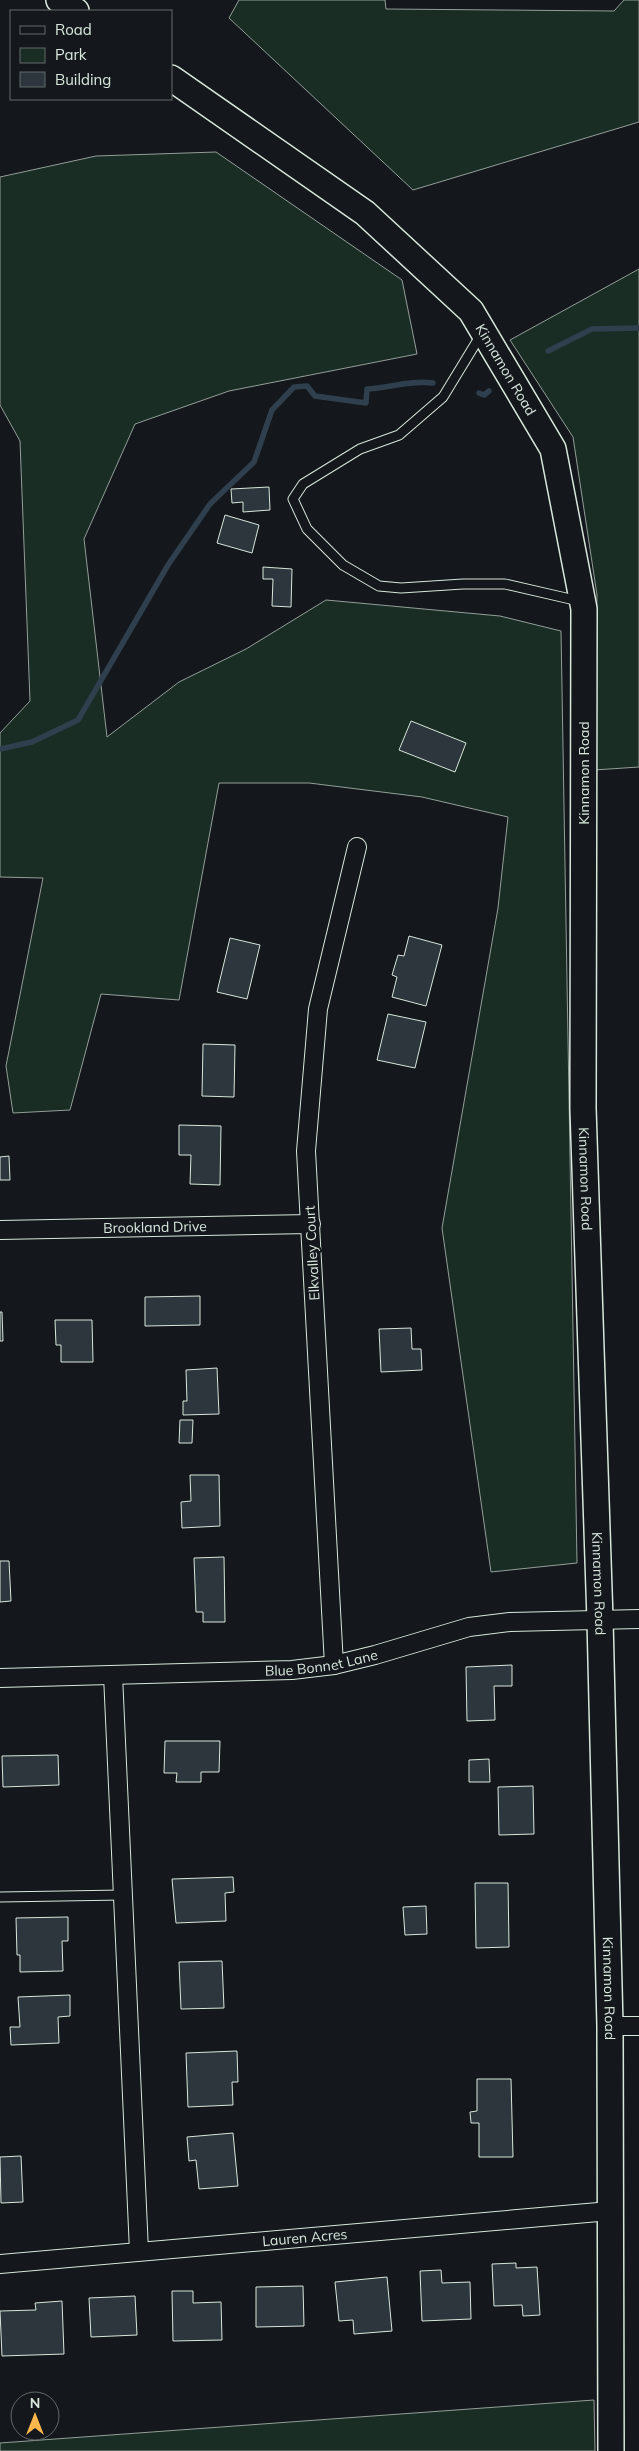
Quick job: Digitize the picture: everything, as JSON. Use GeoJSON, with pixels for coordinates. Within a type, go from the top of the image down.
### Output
{"type":"FeatureCollection","features":[{"type":"Feature","properties":{"kind":"main road"},"geometry":{"type":"LineString","coordinates":[[60,0],[75,10]]}},
{"type":"Feature","properties":{"kind":"main road","name":"Kinnamon Road"},"geometry":{"type":"LineString","coordinates":[[172,79],[365,213],[472,311],[553,449],[583,601],[583,1108],[600,1620],[610,2026],[611,2451]]}},
{"type":"Feature","properties":{"kind":"street","name":"Elkvalley Court"},"geometry":{"type":"LineString","coordinates":[[334,1665],[306,1151],[318,1009],[357,847]]}},
{"type":"Feature","properties":{"kind":"street","name":"Brookland Drive"},"geometry":{"type":"LineString","coordinates":[[0,1230],[311,1224]]}},
{"type":"Feature","properties":{"kind":"street","name":"Blue Bonnet Lane"},"geometry":{"type":"LineString","coordinates":[[0,1678],[264,1671],[334,1665],[468,1627],[510,1622],[639,1619]]}},
{"type":"Feature","properties":{"kind":"street"},"geometry":{"type":"LineString","coordinates":[[113,1675],[139,2251]]}},
{"type":"Feature","properties":{"kind":"street"},"geometry":{"type":"LineString","coordinates":[[610,2026],[639,2026]]}},
{"type":"Feature","properties":{"kind":"street","name":"Lauren Acres"},"geometry":{"type":"LineString","coordinates":[[0,2264],[610,2211]]}},
{"type":"Feature","properties":{"kind":"lane"},"geometry":{"type":"LineString","coordinates":[[483,331],[443,397],[399,434],[360,449],[303,484],[293,499],[307,529],[343,565],[379,586],[401,588],[463,584],[505,584],[583,601]]}},
{"type":"Feature","properties":{"kind":"lane"},"geometry":{"type":"LineString","coordinates":[[0,1897],[123,1896]]}},
{"type":"Feature","properties":{"kind":"green space"},"geometry":{"type":"Polygon","coordinates":[[[239,0],[385,0],[386,9],[614,11],[624,0],[639,0],[639,122],[413,190],[229,18],[239,0]]]}},
{"type":"Feature","properties":{"kind":"green space"},"geometry":{"type":"Polygon","coordinates":[[[216,152],[402,280],[417,354],[229,391],[135,424],[84,539],[107,737],[179,682],[246,649],[326,600],[500,616],[561,631],[577,1563],[491,1572],[442,1228],[498,908],[508,817],[422,797],[309,783],[219,783],[179,1000],[101,994],[70,1110],[13,1113],[6,1066],[43,878],[0,877],[0,733],[30,701],[20,441],[0,405],[0,177],[96,156],[216,152]]]}},
{"type":"Feature","properties":{"kind":"green space"},"geometry":{"type":"Polygon","coordinates":[[[639,269],[639,767],[594,770],[597,595],[573,437],[510,340],[639,269]]]}},
{"type":"Feature","properties":{"kind":"green space"},"geometry":{"type":"Polygon","coordinates":[[[594,2400],[595,2451],[0,2451],[0,2443],[60,2441],[60,2439],[594,2400]]]}},
{"type":"Feature","properties":{"kind":"building"},"geometry":{"type":"Polygon","coordinates":[[[269,487],[270,510],[243,512],[243,502],[232,503],[231,489],[269,487]]]}},
{"type":"Feature","properties":{"kind":"building"},"geometry":{"type":"Polygon","coordinates":[[[225,515],[259,525],[252,553],[217,543],[225,515]]]}},
{"type":"Feature","properties":{"kind":"building"},"geometry":{"type":"Polygon","coordinates":[[[263,567],[292,569],[291,607],[272,606],[273,579],[263,579],[263,567]]]}},
{"type":"Feature","properties":{"kind":"building"},"geometry":{"type":"Polygon","coordinates":[[[411,721],[466,743],[455,772],[399,750],[411,721]]]}},
{"type":"Feature","properties":{"kind":"building"},"geometry":{"type":"Polygon","coordinates":[[[409,936],[442,945],[426,1006],[392,997],[397,977],[392,975],[398,955],[404,956],[409,936]]]}},
{"type":"Feature","properties":{"kind":"building"},"geometry":{"type":"Polygon","coordinates":[[[230,938],[260,945],[247,999],[217,992],[230,938]]]}},
{"type":"Feature","properties":{"kind":"building"},"geometry":{"type":"Polygon","coordinates":[[[388,1014],[426,1022],[415,1068],[377,1060],[388,1014]]]}},
{"type":"Feature","properties":{"kind":"building"},"geometry":{"type":"Polygon","coordinates":[[[203,1044],[235,1045],[234,1097],[202,1096],[203,1044]]]}},
{"type":"Feature","properties":{"kind":"building"},"geometry":{"type":"Polygon","coordinates":[[[179,1125],[221,1126],[220,1185],[190,1184],[191,1155],[179,1155],[179,1125]]]}},
{"type":"Feature","properties":{"kind":"building"},"geometry":{"type":"Polygon","coordinates":[[[9,1156],[10,1180],[0,1180],[0,1157],[9,1156]]]}},
{"type":"Feature","properties":{"kind":"building"},"geometry":{"type":"Polygon","coordinates":[[[200,1296],[200,1325],[145,1326],[145,1297],[200,1296]]]}},
{"type":"Feature","properties":{"kind":"building"},"geometry":{"type":"Polygon","coordinates":[[[0,1312],[2,1312],[3,1341],[0,1341],[0,1312]]]}},
{"type":"Feature","properties":{"kind":"building"},"geometry":{"type":"Polygon","coordinates":[[[55,1320],[92,1320],[93,1362],[61,1362],[61,1345],[56,1345],[55,1320]]]}},
{"type":"Feature","properties":{"kind":"building"},"geometry":{"type":"Polygon","coordinates":[[[411,1328],[412,1349],[421,1349],[422,1370],[381,1372],[379,1329],[411,1328]]]}},
{"type":"Feature","properties":{"kind":"building"},"geometry":{"type":"Polygon","coordinates":[[[217,1368],[219,1414],[183,1415],[183,1401],[187,1401],[186,1370],[217,1368]]]}},
{"type":"Feature","properties":{"kind":"building"},"geometry":{"type":"Polygon","coordinates":[[[180,1420],[193,1420],[192,1443],[179,1443],[180,1420]]]}},
{"type":"Feature","properties":{"kind":"building"},"geometry":{"type":"Polygon","coordinates":[[[190,1475],[219,1475],[220,1526],[182,1528],[181,1502],[191,1501],[190,1475]]]}},
{"type":"Feature","properties":{"kind":"building"},"geometry":{"type":"Polygon","coordinates":[[[224,1557],[225,1622],[203,1622],[203,1612],[196,1612],[194,1558],[224,1557]]]}},
{"type":"Feature","properties":{"kind":"building"},"geometry":{"type":"Polygon","coordinates":[[[0,1561],[9,1561],[11,1601],[0,1602],[0,1561]]]}},
{"type":"Feature","properties":{"kind":"building"},"geometry":{"type":"Polygon","coordinates":[[[512,1665],[512,1686],[494,1686],[495,1720],[467,1721],[466,1667],[512,1665]]]}},
{"type":"Feature","properties":{"kind":"building"},"geometry":{"type":"Polygon","coordinates":[[[165,1741],[220,1741],[219,1772],[201,1772],[201,1782],[176,1782],[177,1773],[164,1773],[165,1741]]]}},
{"type":"Feature","properties":{"kind":"building"},"geometry":{"type":"Polygon","coordinates":[[[58,1755],[59,1785],[3,1787],[2,1756],[58,1755]]]}},
{"type":"Feature","properties":{"kind":"building"},"geometry":{"type":"Polygon","coordinates":[[[489,1759],[490,1782],[469,1782],[469,1760],[489,1759]]]}},
{"type":"Feature","properties":{"kind":"building"},"geometry":{"type":"Polygon","coordinates":[[[533,1786],[534,1834],[499,1835],[498,1787],[533,1786]]]}},
{"type":"Feature","properties":{"kind":"building"},"geometry":{"type":"Polygon","coordinates":[[[233,1877],[234,1892],[225,1893],[226,1921],[176,1923],[172,1879],[233,1877]]]}},
{"type":"Feature","properties":{"kind":"building"},"geometry":{"type":"Polygon","coordinates":[[[475,1883],[508,1883],[509,1947],[476,1948],[475,1883]]]}},
{"type":"Feature","properties":{"kind":"building"},"geometry":{"type":"Polygon","coordinates":[[[426,1906],[427,1934],[405,1935],[403,1907],[426,1906]]]}},
{"type":"Feature","properties":{"kind":"building"},"geometry":{"type":"Polygon","coordinates":[[[68,1917],[68,1941],[62,1941],[63,1971],[20,1972],[20,1955],[17,1955],[16,1918],[68,1917]]]}},
{"type":"Feature","properties":{"kind":"building"},"geometry":{"type":"Polygon","coordinates":[[[222,1961],[224,2008],[181,2009],[179,1962],[222,1961]]]}},
{"type":"Feature","properties":{"kind":"building"},"geometry":{"type":"Polygon","coordinates":[[[70,1995],[70,2016],[58,2017],[59,2043],[11,2045],[10,2027],[20,2027],[18,1997],[70,1995]]]}},
{"type":"Feature","properties":{"kind":"building"},"geometry":{"type":"Polygon","coordinates":[[[237,2051],[238,2082],[232,2082],[233,2105],[188,2107],[186,2053],[237,2051]]]}},
{"type":"Feature","properties":{"kind":"building"},"geometry":{"type":"Polygon","coordinates":[[[477,2079],[511,2079],[513,2157],[479,2157],[479,2123],[471,2123],[470,2112],[477,2111],[477,2079]]]}},
{"type":"Feature","properties":{"kind":"building"},"geometry":{"type":"Polygon","coordinates":[[[233,2133],[238,2186],[199,2189],[196,2160],[189,2161],[187,2137],[233,2133]]]}},
{"type":"Feature","properties":{"kind":"building"},"geometry":{"type":"Polygon","coordinates":[[[21,2156],[23,2202],[1,2203],[0,2157],[21,2156]]]}},
{"type":"Feature","properties":{"kind":"building"},"geometry":{"type":"Polygon","coordinates":[[[516,2263],[516,2268],[537,2267],[540,2315],[523,2316],[522,2305],[494,2306],[492,2264],[516,2263]]]}},
{"type":"Feature","properties":{"kind":"building"},"geometry":{"type":"Polygon","coordinates":[[[441,2270],[442,2283],[470,2282],[471,2319],[422,2321],[420,2271],[441,2270]]]}},
{"type":"Feature","properties":{"kind":"building"},"geometry":{"type":"Polygon","coordinates":[[[387,2277],[392,2331],[354,2334],[353,2320],[339,2321],[335,2282],[387,2277]]]}},
{"type":"Feature","properties":{"kind":"building"},"geometry":{"type":"Polygon","coordinates":[[[303,2286],[304,2326],[256,2327],[256,2287],[303,2286]]]}},
{"type":"Feature","properties":{"kind":"building"},"geometry":{"type":"Polygon","coordinates":[[[172,2291],[193,2291],[193,2303],[221,2302],[222,2340],[173,2341],[172,2291]]]}},
{"type":"Feature","properties":{"kind":"building"},"geometry":{"type":"Polygon","coordinates":[[[135,2296],[137,2335],[91,2337],[89,2298],[135,2296]]]}},
{"type":"Feature","properties":{"kind":"building"},"geometry":{"type":"Polygon","coordinates":[[[62,2301],[64,2354],[2,2356],[0,2311],[36,2310],[35,2303],[62,2301]]]}},
{"type":"Feature","properties":{"kind":"waterway"},"geometry":{"type":"LineString","coordinates":[[548,351],[592,329],[639,328]]}},
{"type":"Feature","properties":{"kind":"waterway"},"geometry":{"type":"LineString","coordinates":[[0,749],[32,742],[78,720],[168,565],[210,504],[254,462],[272,410],[294,387],[307,386],[315,396],[366,403],[367,389],[408,383],[433,383]]}},
{"type":"Feature","properties":{"kind":"waterway"},"geometry":{"type":"LineString","coordinates":[[479,393],[484,395],[489,391]]}}]}
